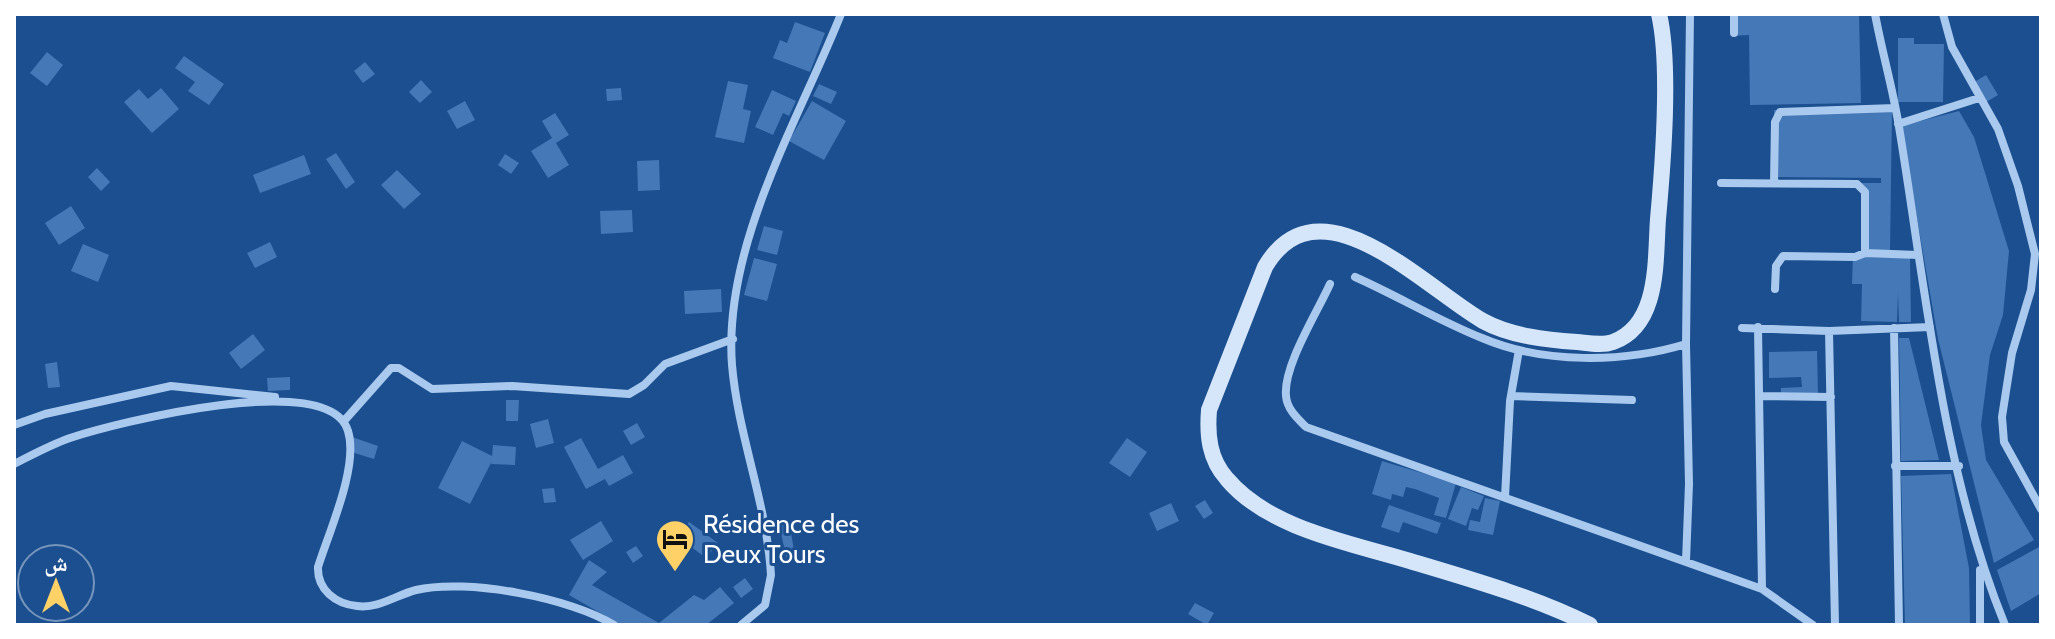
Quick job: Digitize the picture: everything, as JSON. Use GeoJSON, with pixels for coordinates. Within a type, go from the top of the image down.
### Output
{"type":"FeatureCollection","features":[{"type":"Feature","properties":{"kind":"main road"},"geometry":{"type":"LineString","coordinates":[[1590,625],[1512,594],[1354,544],[1270,512],[1227,480],[1211,450],[1207,429],[1209,410],[1265,267],[1277,246],[1309,230],[1336,231],[1362,243],[1486,322],[1525,335],[1604,344],[1634,329],[1645,312],[1655,265],[1663,133],[1659,14]]}},
{"type":"Feature","properties":{"kind":"street"},"geometry":{"type":"LineString","coordinates":[[741,625],[765,605],[771,575],[732,365],[735,301],[760,201],[841,14]]}},
{"type":"Feature","properties":{"kind":"street"},"geometry":{"type":"LineString","coordinates":[[1686,561],[1689,484],[1686,344],[1690,14]]}},
{"type":"Feature","properties":{"kind":"street"},"geometry":{"type":"LineString","coordinates":[[1734,14],[1734,33]]}},
{"type":"Feature","properties":{"kind":"street"},"geometry":{"type":"LineString","coordinates":[[1875,14],[1898,124],[1930,327],[1959,466],[1980,562],[2005,625]]}},
{"type":"Feature","properties":{"kind":"street"},"geometry":{"type":"LineString","coordinates":[[1943,14],[1952,47],[1998,129],[2018,186],[2035,254],[2031,290],[2009,365],[2002,417],[2004,442],[2041,509]]}},
{"type":"Feature","properties":{"kind":"street"},"geometry":{"type":"LineString","coordinates":[[1898,124],[1979,98]]}},
{"type":"Feature","properties":{"kind":"street"},"geometry":{"type":"LineString","coordinates":[[1774,183],[1775,122],[1780,112],[1895,108]]}},
{"type":"Feature","properties":{"kind":"street"},"geometry":{"type":"LineString","coordinates":[[1721,183],[1857,184],[1863,188],[1865,253]]}},
{"type":"Feature","properties":{"kind":"street"},"geometry":{"type":"LineString","coordinates":[[1775,289],[1776,266],[1783,256],[1918,255]]}},
{"type":"Feature","properties":{"kind":"street"},"geometry":{"type":"LineString","coordinates":[[1355,277],[1482,339],[1519,350],[1602,357],[1657,353],[1686,344]]}},
{"type":"Feature","properties":{"kind":"street"},"geometry":{"type":"LineString","coordinates":[[1330,284],[1286,378],[1286,399],[1294,415],[1306,427],[1762,589],[1813,625]]}},
{"type":"Feature","properties":{"kind":"street"},"geometry":{"type":"LineString","coordinates":[[1758,327],[1762,396],[1762,589]]}},
{"type":"Feature","properties":{"kind":"street"},"geometry":{"type":"LineString","coordinates":[[1742,328],[1829,331],[1930,327]]}},
{"type":"Feature","properties":{"kind":"street"},"geometry":{"type":"LineString","coordinates":[[1894,328],[1899,625]]}},
{"type":"Feature","properties":{"kind":"street"},"geometry":{"type":"LineString","coordinates":[[1829,331],[1835,625]]}},
{"type":"Feature","properties":{"kind":"street"},"geometry":{"type":"LineString","coordinates":[[344,421],[391,368],[399,368],[432,389],[512,386],[629,394],[644,385],[665,364],[733,339]]}},
{"type":"Feature","properties":{"kind":"street"},"geometry":{"type":"LineString","coordinates":[[1505,497],[1511,396],[1519,350]]}},
{"type":"Feature","properties":{"kind":"street"},"geometry":{"type":"LineString","coordinates":[[14,425],[45,414],[171,386],[203,386],[324,406],[344,421],[350,442],[350,461],[318,567],[319,580],[329,595],[349,605],[364,607],[422,589],[497,591],[564,602],[614,625]]}},
{"type":"Feature","properties":{"kind":"street"},"geometry":{"type":"LineString","coordinates":[[1511,396],[1632,400]]}},
{"type":"Feature","properties":{"kind":"street"},"geometry":{"type":"LineString","coordinates":[[1762,396],[1831,397]]}},
{"type":"Feature","properties":{"kind":"street"},"geometry":{"type":"LineString","coordinates":[[14,464],[51,445],[108,428],[241,403],[294,400]]}},
{"type":"Feature","properties":{"kind":"street"},"geometry":{"type":"LineString","coordinates":[[1895,466],[1959,466]]}},
{"type":"Feature","properties":{"kind":"street"},"geometry":{"type":"LineString","coordinates":[[1980,562],[1980,625]]}},
{"type":"Feature","properties":{"kind":"building"},"geometry":{"type":"Polygon","coordinates":[[[1731,14],[1859,14],[1861,103],[1750,105],[1749,35],[1731,36],[1731,14]]]}},
{"type":"Feature","properties":{"kind":"building"},"geometry":{"type":"Polygon","coordinates":[[[795,22],[825,33],[810,72],[773,58],[780,40],[787,43],[795,22]]]}},
{"type":"Feature","properties":{"kind":"building"},"geometry":{"type":"Polygon","coordinates":[[[1898,38],[1914,38],[1914,44],[1944,44],[1943,102],[1898,102],[1898,38]]]}},
{"type":"Feature","properties":{"kind":"building"},"geometry":{"type":"Polygon","coordinates":[[[47,52],[63,65],[47,86],[30,73],[47,52]]]}},
{"type":"Feature","properties":{"kind":"building"},"geometry":{"type":"Polygon","coordinates":[[[184,56],[224,84],[209,105],[188,91],[195,82],[175,68],[184,56]]]}},
{"type":"Feature","properties":{"kind":"building"},"geometry":{"type":"Polygon","coordinates":[[[365,62],[375,74],[363,83],[354,71],[365,62]]]}},
{"type":"Feature","properties":{"kind":"building"},"geometry":{"type":"Polygon","coordinates":[[[1986,75],[1998,95],[1983,104],[1971,84],[1986,75]]]}},
{"type":"Feature","properties":{"kind":"building"},"geometry":{"type":"Polygon","coordinates":[[[421,80],[432,92],[420,103],[409,92],[421,80]]]}},
{"type":"Feature","properties":{"kind":"building"},"geometry":{"type":"Polygon","coordinates":[[[728,81],[748,85],[743,109],[751,111],[744,143],[715,137],[728,81]]]}},
{"type":"Feature","properties":{"kind":"building"},"geometry":{"type":"Polygon","coordinates":[[[819,84],[837,92],[831,104],[813,96],[819,84]]]}},
{"type":"Feature","properties":{"kind":"building"},"geometry":{"type":"Polygon","coordinates":[[[161,88],[179,109],[152,133],[124,102],[139,89],[148,99],[161,88]]]}},
{"type":"Feature","properties":{"kind":"building"},"geometry":{"type":"Polygon","coordinates":[[[621,88],[622,100],[607,101],[606,89],[621,88]]]}},
{"type":"Feature","properties":{"kind":"building"},"geometry":{"type":"Polygon","coordinates":[[[772,90],[796,101],[789,116],[783,113],[773,135],[755,127],[772,90]]]}},
{"type":"Feature","properties":{"kind":"building"},"geometry":{"type":"Polygon","coordinates":[[[465,101],[475,120],[457,129],[447,111],[465,101]]]}},
{"type":"Feature","properties":{"kind":"building"},"geometry":{"type":"Polygon","coordinates":[[[812,101],[846,121],[824,160],[789,141],[812,101]]]}},
{"type":"Feature","properties":{"kind":"building"},"geometry":{"type":"Polygon","coordinates":[[[1774,110],[1892,111],[1890,250],[1861,250],[1861,183],[1881,183],[1881,178],[1774,177],[1774,110]]]}},
{"type":"Feature","properties":{"kind":"building"},"geometry":{"type":"Polygon","coordinates":[[[1959,111],[1974,137],[2009,251],[2003,315],[1990,355],[1981,425],[1986,460],[2034,540],[1994,563],[1938,339],[1901,126],[1959,111]]]}},
{"type":"Feature","properties":{"kind":"building"},"geometry":{"type":"Polygon","coordinates":[[[555,113],[569,135],[556,143],[569,165],[548,178],[531,151],[552,138],[542,121],[555,113]]]}},
{"type":"Feature","properties":{"kind":"building"},"geometry":{"type":"Polygon","coordinates":[[[336,153],[355,182],[346,189],[326,159],[336,153]]]}},
{"type":"Feature","properties":{"kind":"building"},"geometry":{"type":"Polygon","coordinates":[[[505,154],[519,163],[511,174],[498,165],[505,154]]]}},
{"type":"Feature","properties":{"kind":"building"},"geometry":{"type":"Polygon","coordinates":[[[304,155],[311,174],[260,193],[253,175],[304,155]]]}},
{"type":"Feature","properties":{"kind":"building"},"geometry":{"type":"Polygon","coordinates":[[[659,160],[660,190],[638,191],[637,161],[659,160]]]}},
{"type":"Feature","properties":{"kind":"building"},"geometry":{"type":"Polygon","coordinates":[[[97,168],[110,182],[101,191],[88,177],[97,168]]]}},
{"type":"Feature","properties":{"kind":"building"},"geometry":{"type":"Polygon","coordinates":[[[397,170],[421,194],[404,209],[381,185],[397,170]]]}},
{"type":"Feature","properties":{"kind":"building"},"geometry":{"type":"Polygon","coordinates":[[[71,206],[85,228],[59,245],[45,223],[71,206]]]}},
{"type":"Feature","properties":{"kind":"building"},"geometry":{"type":"Polygon","coordinates":[[[632,210],[633,232],[601,234],[600,211],[632,210]]]}},
{"type":"Feature","properties":{"kind":"building"},"geometry":{"type":"Polygon","coordinates":[[[764,226],[783,231],[777,255],[757,250],[764,226]]]}},
{"type":"Feature","properties":{"kind":"building"},"geometry":{"type":"Polygon","coordinates":[[[270,242],[277,257],[255,268],[247,253],[270,242]]]}},
{"type":"Feature","properties":{"kind":"building"},"geometry":{"type":"Polygon","coordinates":[[[83,244],[109,255],[98,282],[71,271],[83,244]]]}},
{"type":"Feature","properties":{"kind":"building"},"geometry":{"type":"Polygon","coordinates":[[[1853,253],[1910,257],[1911,322],[1899,322],[1898,293],[1897,322],[1861,321],[1862,284],[1852,284],[1853,253]]]}},
{"type":"Feature","properties":{"kind":"building"},"geometry":{"type":"Polygon","coordinates":[[[754,258],[777,264],[767,301],[744,295],[754,258]]]}},
{"type":"Feature","properties":{"kind":"building"},"geometry":{"type":"Polygon","coordinates":[[[721,289],[722,312],[685,314],[684,291],[721,289]]]}},
{"type":"Feature","properties":{"kind":"building"},"geometry":{"type":"Polygon","coordinates":[[[253,334],[265,350],[241,369],[229,353],[253,334]]]}},
{"type":"Feature","properties":{"kind":"building"},"geometry":{"type":"Polygon","coordinates":[[[1899,338],[1909,338],[1939,460],[1901,461],[1899,338]]]}},
{"type":"Feature","properties":{"kind":"building"},"geometry":{"type":"Polygon","coordinates":[[[1817,351],[1818,394],[1781,395],[1781,388],[1802,387],[1801,377],[1769,378],[1769,352],[1817,351]]]}},
{"type":"Feature","properties":{"kind":"building"},"geometry":{"type":"Polygon","coordinates":[[[57,362],[60,387],[48,388],[45,364],[57,362]]]}},
{"type":"Feature","properties":{"kind":"building"},"geometry":{"type":"Polygon","coordinates":[[[290,377],[290,390],[268,391],[267,378],[290,377]]]}},
{"type":"Feature","properties":{"kind":"building"},"geometry":{"type":"Polygon","coordinates":[[[506,400],[519,400],[518,421],[506,421],[506,400]]]}},
{"type":"Feature","properties":{"kind":"building"},"geometry":{"type":"Polygon","coordinates":[[[548,419],[554,443],[536,448],[530,424],[548,419]]]}},
{"type":"Feature","properties":{"kind":"building"},"geometry":{"type":"Polygon","coordinates":[[[637,423],[645,437],[631,445],[623,431],[637,423]]]}},
{"type":"Feature","properties":{"kind":"building"},"geometry":{"type":"Polygon","coordinates":[[[352,437],[378,446],[374,459],[348,451],[352,437]]]}},
{"type":"Feature","properties":{"kind":"building"},"geometry":{"type":"Polygon","coordinates":[[[581,438],[598,469],[623,455],[633,473],[609,486],[605,479],[586,489],[564,447],[581,438]]]}},
{"type":"Feature","properties":{"kind":"building"},"geometry":{"type":"Polygon","coordinates":[[[1127,438],[1147,452],[1130,477],[1109,463],[1127,438]]]}},
{"type":"Feature","properties":{"kind":"building"},"geometry":{"type":"Polygon","coordinates":[[[462,441],[492,456],[493,445],[516,447],[515,465],[491,464],[492,461],[470,504],[438,488],[462,441]]]}},
{"type":"Feature","properties":{"kind":"building"},"geometry":{"type":"Polygon","coordinates":[[[1382,461],[1456,483],[1446,518],[1434,515],[1439,498],[1415,489],[1406,487],[1403,497],[1392,494],[1391,500],[1372,494],[1382,461]]]}},
{"type":"Feature","properties":{"kind":"building"},"geometry":{"type":"Polygon","coordinates":[[[1951,474],[1969,568],[1970,625],[1905,625],[1901,476],[1951,474]]]}},
{"type":"Feature","properties":{"kind":"building"},"geometry":{"type":"Polygon","coordinates":[[[1461,487],[1484,496],[1478,510],[1472,508],[1466,526],[1448,519],[1461,487]]]}},
{"type":"Feature","properties":{"kind":"building"},"geometry":{"type":"Polygon","coordinates":[[[554,488],[556,502],[544,503],[542,489],[554,488]]]}},
{"type":"Feature","properties":{"kind":"building"},"geometry":{"type":"Polygon","coordinates":[[[1485,498],[1500,501],[1493,535],[1468,530],[1470,520],[1480,522],[1485,498]]]}},
{"type":"Feature","properties":{"kind":"building"},"geometry":{"type":"Polygon","coordinates":[[[1205,500],[1213,513],[1204,519],[1195,506],[1205,500]]]}},
{"type":"Feature","properties":{"kind":"building"},"geometry":{"type":"Polygon","coordinates":[[[1171,503],[1179,521],[1157,531],[1149,513],[1171,503]]]}},
{"type":"Feature","properties":{"kind":"building"},"geometry":{"type":"Polygon","coordinates":[[[1389,505],[1441,523],[1437,534],[1403,522],[1399,533],[1381,527],[1389,505]]]}},
{"type":"Feature","properties":{"kind":"building"},"geometry":{"type":"Polygon","coordinates":[[[601,521],[613,541],[583,560],[570,540],[601,521]]]}},
{"type":"Feature","properties":{"kind":"building"},"geometry":{"type":"Polygon","coordinates":[[[789,521],[795,556],[786,557],[779,523],[789,521]]]}},
{"type":"Feature","properties":{"kind":"building"},"geometry":{"type":"Polygon","coordinates":[[[689,522],[718,543],[706,558],[678,537],[689,522]]]}},
{"type":"Feature","properties":{"kind":"building"},"geometry":{"type":"Polygon","coordinates":[[[636,546],[643,556],[633,563],[626,552],[636,546]]]}},
{"type":"Feature","properties":{"kind":"building"},"geometry":{"type":"Polygon","coordinates":[[[2039,547],[2041,593],[2011,611],[1997,570],[2039,547]]]}},
{"type":"Feature","properties":{"kind":"building"},"geometry":{"type":"Polygon","coordinates":[[[589,560],[607,572],[592,585],[659,623],[694,595],[704,600],[720,587],[734,603],[706,625],[621,625],[569,595],[589,560]]]}},
{"type":"Feature","properties":{"kind":"building"},"geometry":{"type":"Polygon","coordinates":[[[745,578],[753,589],[741,598],[733,587],[745,578]]]}},
{"type":"Feature","properties":{"kind":"building"},"geometry":{"type":"Polygon","coordinates":[[[1195,603],[1214,613],[1207,625],[1188,614],[1195,603]]]}},
{"type":"Feature","properties":{"kind":"place","name":"Résidence des Deux Tours"},"geometry":{"type":"Point","coordinates":[675,573]}}]}
